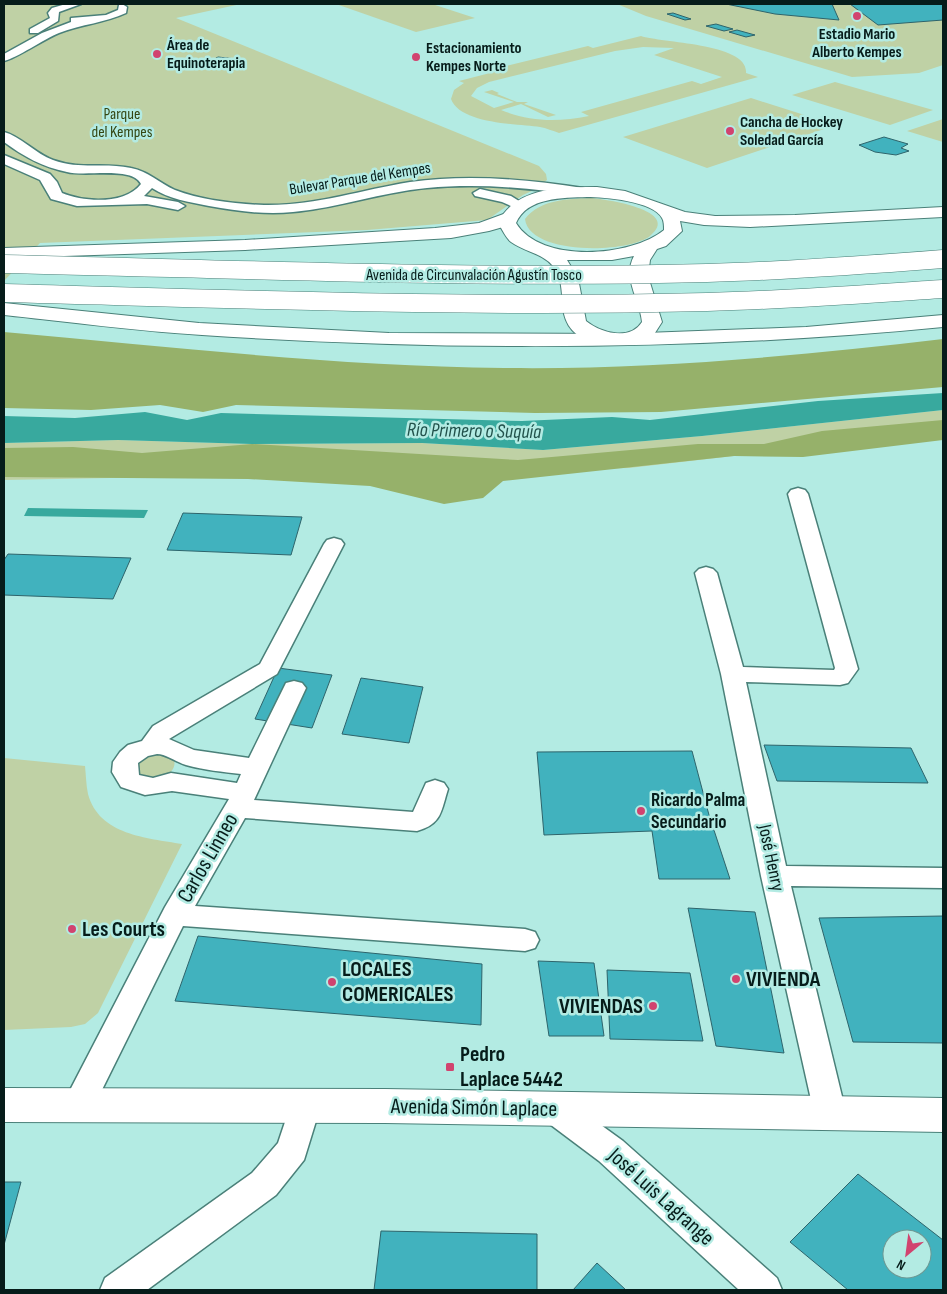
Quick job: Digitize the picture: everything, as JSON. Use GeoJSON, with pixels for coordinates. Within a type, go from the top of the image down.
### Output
{"type":"FeatureCollection","features":[{"type":"Feature","properties":{"kind":"main road"},"geometry":{"type":"LineString","coordinates":[[4,253],[187,248],[353,239],[468,229],[493,224],[514,211],[554,194],[583,192],[624,196],[641,200],[666,212],[702,220],[734,221],[943,212]]}},
{"type":"Feature","properties":{"kind":"main road"},"geometry":{"type":"LineString","coordinates":[[514,211],[507,223],[512,233],[559,260],[567,272],[571,283],[578,324],[590,334],[619,340],[646,332],[652,322],[638,270],[641,258],[673,231],[672,218],[666,212]]}},
{"type":"Feature","properties":{"kind":"main road"},"geometry":{"type":"LineString","coordinates":[[538,248],[567,255],[601,256],[634,253],[659,243],[714,232],[824,229],[943,222]]}},
{"type":"Feature","properties":{"kind":"main road","name":"Avenida de Circunvalación Agustín Tosco"},"geometry":{"type":"LineString","coordinates":[[4,264],[394,275],[614,276],[790,270],[943,259]]}},
{"type":"Feature","properties":{"kind":"main road","name":"Avenida de Circunvalación Agustín Tosco"},"geometry":{"type":"LineString","coordinates":[[4,293],[393,303],[566,305],[802,299],[943,289]]}},
{"type":"Feature","properties":{"kind":"main road"},"geometry":{"type":"LineString","coordinates":[[4,309],[252,333],[389,339],[619,340],[776,334],[943,321]]}},
{"type":"Feature","properties":{"kind":"main road","name":"Avenida Simón Laplace"},"geometry":{"type":"LineString","coordinates":[[4,1105],[554,1109],[943,1115]]}},
{"type":"Feature","properties":{"kind":"street"},"geometry":{"type":"LineString","coordinates":[[4,46],[49,24],[55,19],[55,10],[76,4]]}},
{"type":"Feature","properties":{"kind":"street"},"geometry":{"type":"LineString","coordinates":[[4,58],[21,47],[64,27],[115,16],[123,11],[121,5]]}},
{"type":"Feature","properties":{"kind":"street"},"geometry":{"type":"LineString","coordinates":[[55,16],[72,20],[90,20]]}},
{"type":"Feature","properties":{"kind":"street"},"geometry":{"type":"LineString","coordinates":[[4,136],[39,159],[57,166],[91,171]]}},
{"type":"Feature","properties":{"kind":"street"},"geometry":{"type":"LineString","coordinates":[[4,159],[45,177],[56,196],[72,202],[110,202],[141,192],[146,188],[147,179]]}},
{"type":"Feature","properties":{"kind":"street"},"geometry":{"type":"LineString","coordinates":[[52,187],[66,177],[91,171]]}},
{"type":"Feature","properties":{"kind":"street","name":"Bulevar Parque del Kempes"},"geometry":{"type":"LineString","coordinates":[[91,171],[126,171],[136,173],[161,190],[177,196],[266,209],[301,208],[427,184],[457,182],[529,186],[583,192]]}},
{"type":"Feature","properties":{"kind":"street","name":"Bulevar Parque del Kempes"},"geometry":{"type":"LineString","coordinates":[[110,202],[147,200],[221,214],[281,218],[319,214],[424,194],[463,192],[489,194],[506,199],[514,211]]}},
{"type":"Feature","properties":{"kind":"street"},"geometry":{"type":"LineString","coordinates":[[733,674],[840,678],[847,669],[798,494]]}},
{"type":"Feature","properties":{"kind":"street"},"geometry":{"type":"LineString","coordinates":[[150,747],[162,732],[269,669],[334,544]]}},
{"type":"Feature","properties":{"kind":"street","name":"José Henry"},"geometry":{"type":"LineString","coordinates":[[706,573],[733,674],[775,876],[830,1113]]}},
{"type":"Feature","properties":{"kind":"street","name":"Carlos Linneo"},"geometry":{"type":"LineString","coordinates":[[78,1106],[175,915],[241,800],[294,688]]}},
{"type":"Feature","properties":{"kind":"street"},"geometry":{"type":"LineString","coordinates":[[257,768],[183,756],[170,747],[150,747],[133,754],[127,760],[124,773],[132,783],[150,787],[171,782],[241,800],[418,822],[426,818],[435,789]]}},
{"type":"Feature","properties":{"kind":"street"},"geometry":{"type":"LineString","coordinates":[[775,876],[943,878]]}},
{"type":"Feature","properties":{"kind":"street"},"geometry":{"type":"LineString","coordinates":[[175,915],[525,940]]}},
{"type":"Feature","properties":{"kind":"street"},"geometry":{"type":"LineString","coordinates":[[118,1290],[264,1184],[292,1150],[304,1108]]}},
{"type":"Feature","properties":{"kind":"street","name":"José Luis Lagrange"},"geometry":{"type":"LineString","coordinates":[[554,1109],[611,1151],[764,1290]]}},
{"type":"Feature","properties":{"kind":"green space","name":"Parque del Kempes"},"geometry":{"type":"Polygon","coordinates":[[[4,4],[241,4],[176,18],[539,166],[546,174],[547,180],[487,220],[367,230],[40,243],[4,281],[4,4]]]}},
{"type":"Feature","properties":{"kind":"green space"},"geometry":{"type":"Polygon","coordinates":[[[336,4],[432,4],[475,18],[416,32],[336,4]]]}},
{"type":"Feature","properties":{"kind":"green space"},"geometry":{"type":"Polygon","coordinates":[[[617,4],[943,4],[943,65],[919,73],[852,77],[646,16],[617,4]]]}},
{"type":"Feature","properties":{"kind":"green space"},"geometry":{"type":"Polygon","coordinates":[[[641,36],[702,46],[734,56],[743,63],[746,73],[758,77],[559,133],[540,127],[477,118],[466,114],[451,99],[454,90],[464,83],[459,81],[490,73],[486,71],[588,46],[593,48],[641,36]],[[643,47],[615,51],[489,82],[477,88],[471,96],[494,108],[514,102],[484,92],[492,90],[517,102],[528,102],[524,104],[556,115],[548,117],[521,104],[501,110],[533,119],[555,120],[589,116],[581,112],[692,81],[701,84],[722,77],[654,55],[674,48],[643,47]]]}},
{"type":"Feature","properties":{"kind":"green space"},"geometry":{"type":"Polygon","coordinates":[[[835,82],[933,110],[890,125],[792,95],[835,82]]]}},
{"type":"Feature","properties":{"kind":"green space","name":"Cancha de Hockey Soledad García"},"geometry":{"type":"Polygon","coordinates":[[[751,98],[836,125],[707,168],[623,137],[751,98]]]}},
{"type":"Feature","properties":{"kind":"green space"},"geometry":{"type":"Polygon","coordinates":[[[943,119],[943,142],[907,131],[943,119]]]}},
{"type":"Feature","properties":{"kind":"green space"},"geometry":{"type":"Polygon","coordinates":[[[591,198],[638,208],[657,219],[657,227],[650,236],[638,242],[621,246],[580,248],[560,245],[543,239],[531,231],[525,219],[539,207],[555,201],[591,198]]]}},
{"type":"Feature","properties":{"kind":"green space"},"geometry":{"type":"Polygon","coordinates":[[[4,332],[316,360],[504,368],[614,367],[724,361],[943,339],[943,387],[661,412],[535,413],[236,405],[203,412],[160,405],[91,410],[4,408],[4,332]]]}},
{"type":"Feature","properties":{"kind":"green space"},"geometry":{"type":"Polygon","coordinates":[[[943,410],[943,432],[629,468],[4,480],[4,443],[118,440],[252,444],[422,443],[543,450],[702,436],[943,410]]]}},
{"type":"Feature","properties":{"kind":"green space"},"geometry":{"type":"Polygon","coordinates":[[[943,420],[943,440],[803,457],[734,456],[503,481],[483,498],[444,504],[370,486],[248,479],[4,477],[4,448],[73,447],[142,453],[252,444],[518,460],[698,444],[764,444],[822,431],[943,420]]]}},
{"type":"Feature","properties":{"kind":"green space"},"geometry":{"type":"Polygon","coordinates":[[[157,752],[173,757],[173,769],[168,774],[156,778],[142,776],[137,772],[138,763],[145,757],[157,752]]]}},
{"type":"Feature","properties":{"kind":"green space","name":"Les Courts"},"geometry":{"type":"Polygon","coordinates":[[[4,758],[85,766],[88,794],[94,808],[102,818],[126,832],[182,844],[98,1013],[85,1024],[71,1027],[4,1030],[4,758]]]}},
{"type":"Feature","properties":{"kind":"water","name":"Río Primero o Suquía"},"geometry":{"type":"Polygon","coordinates":[[[943,393],[943,410],[702,436],[543,450],[422,443],[252,444],[118,440],[4,443],[4,416],[75,418],[145,412],[187,420],[221,413],[522,421],[612,417],[650,420],[818,401],[943,393]]]}},
{"type":"Feature","properties":{"kind":"water"},"geometry":{"type":"Polygon","coordinates":[[[28,508],[148,510],[144,518],[24,516],[28,508]]]}},
{"type":"Feature","properties":{"kind":"building"},"geometry":{"type":"Polygon","coordinates":[[[726,4],[832,4],[839,20],[775,14],[726,4]]]}},
{"type":"Feature","properties":{"kind":"building"},"geometry":{"type":"Polygon","coordinates":[[[850,4],[943,4],[943,20],[878,25],[850,4]]]}},
{"type":"Feature","properties":{"kind":"building"},"geometry":{"type":"Polygon","coordinates":[[[673,13],[691,19],[685,20],[667,14],[673,13]]]}},
{"type":"Feature","properties":{"kind":"building"},"geometry":{"type":"Polygon","coordinates":[[[716,24],[733,29],[724,31],[706,26],[716,24]]]}},
{"type":"Feature","properties":{"kind":"building"},"geometry":{"type":"Polygon","coordinates":[[[737,30],[755,35],[746,37],[729,32],[737,30]]]}},
{"type":"Feature","properties":{"kind":"building"},"geometry":{"type":"Polygon","coordinates":[[[218,57],[236,59],[227,67],[204,65],[218,57]]]}},
{"type":"Feature","properties":{"kind":"building"},"geometry":{"type":"Polygon","coordinates":[[[884,137],[908,144],[901,148],[909,151],[896,155],[875,152],[859,145],[884,137]]]}},
{"type":"Feature","properties":{"kind":"building"},"geometry":{"type":"Polygon","coordinates":[[[183,513],[302,517],[291,555],[167,550],[183,513]]]}},
{"type":"Feature","properties":{"kind":"building"},"geometry":{"type":"Polygon","coordinates":[[[8,554],[131,558],[113,599],[4,595],[4,560],[8,554]]]}},
{"type":"Feature","properties":{"kind":"building"},"geometry":{"type":"Polygon","coordinates":[[[278,668],[332,675],[312,728],[255,719],[278,668]]]}},
{"type":"Feature","properties":{"kind":"building"},"geometry":{"type":"Polygon","coordinates":[[[361,678],[423,687],[409,743],[342,734],[361,678]]]}},
{"type":"Feature","properties":{"kind":"building"},"geometry":{"type":"Polygon","coordinates":[[[764,745],[911,748],[928,783],[777,781],[764,745]]]}},
{"type":"Feature","properties":{"kind":"building"},"geometry":{"type":"Polygon","coordinates":[[[692,751],[709,815],[730,879],[659,879],[652,831],[544,835],[537,752],[692,751]]]}},
{"type":"Feature","properties":{"kind":"building","name":"VIVIENDA"},"geometry":{"type":"Polygon","coordinates":[[[688,908],[755,912],[784,1053],[716,1046],[688,908]]]}},
{"type":"Feature","properties":{"kind":"building"},"geometry":{"type":"Polygon","coordinates":[[[943,916],[943,1043],[853,1042],[819,918],[943,916]]]}},
{"type":"Feature","properties":{"kind":"building","name":"LOCALES COMERICALES"},"geometry":{"type":"Polygon","coordinates":[[[198,936],[482,964],[481,1025],[175,1001],[198,936]]]}},
{"type":"Feature","properties":{"kind":"building"},"geometry":{"type":"Polygon","coordinates":[[[538,961],[594,963],[604,1036],[549,1036],[538,961]]]}},
{"type":"Feature","properties":{"kind":"building","name":"VIVIENDAS"},"geometry":{"type":"Polygon","coordinates":[[[607,970],[690,973],[703,1041],[610,1039],[607,970]]]}},
{"type":"Feature","properties":{"kind":"building"},"geometry":{"type":"Polygon","coordinates":[[[858,1174],[929,1229],[882,1229],[882,1279],[932,1279],[932,1231],[943,1240],[943,1290],[848,1290],[790,1242],[858,1174]]]}},
{"type":"Feature","properties":{"kind":"building"},"geometry":{"type":"Polygon","coordinates":[[[4,1182],[21,1182],[4,1245],[4,1182]]]}},
{"type":"Feature","properties":{"kind":"building"},"geometry":{"type":"Polygon","coordinates":[[[381,1231],[537,1234],[537,1290],[374,1290],[381,1231]]]}},
{"type":"Feature","properties":{"kind":"building"},"geometry":{"type":"Polygon","coordinates":[[[597,1263],[626,1290],[573,1290],[597,1263]]]}},
{"type":"Feature","properties":{"kind":"place","name":"Estadio Mario Alberto Kempes"},"geometry":{"type":"Point","coordinates":[857,16]}},
{"type":"Feature","properties":{"kind":"place","name":"Área de Equinoterapia"},"geometry":{"type":"Point","coordinates":[157,54]}},
{"type":"Feature","properties":{"kind":"place","name":"Estacionamiento Kempes Norte"},"geometry":{"type":"Point","coordinates":[416,57]}},
{"type":"Feature","properties":{"kind":"place","name":"Cancha de Hockey Soledad García"},"geometry":{"type":"Point","coordinates":[730,131]}},
{"type":"Feature","properties":{"kind":"place","name":"Ricardo Palma Secundario"},"geometry":{"type":"Point","coordinates":[641,811]}},
{"type":"Feature","properties":{"kind":"place","name":"Les Courts"},"geometry":{"type":"Point","coordinates":[72,929]}},
{"type":"Feature","properties":{"kind":"place","name":"VIVIENDA"},"geometry":{"type":"Point","coordinates":[736,979]}},
{"type":"Feature","properties":{"kind":"place","name":"LOCALES COMERICALES"},"geometry":{"type":"Point","coordinates":[332,982]}},
{"type":"Feature","properties":{"kind":"place","name":"VIVIENDAS"},"geometry":{"type":"Point","coordinates":[653,1006]}},
{"type":"Feature","properties":{"kind":"place","name":"Pedro Laplace 5442"},"geometry":{"type":"Point","coordinates":[450,1067]}}]}
